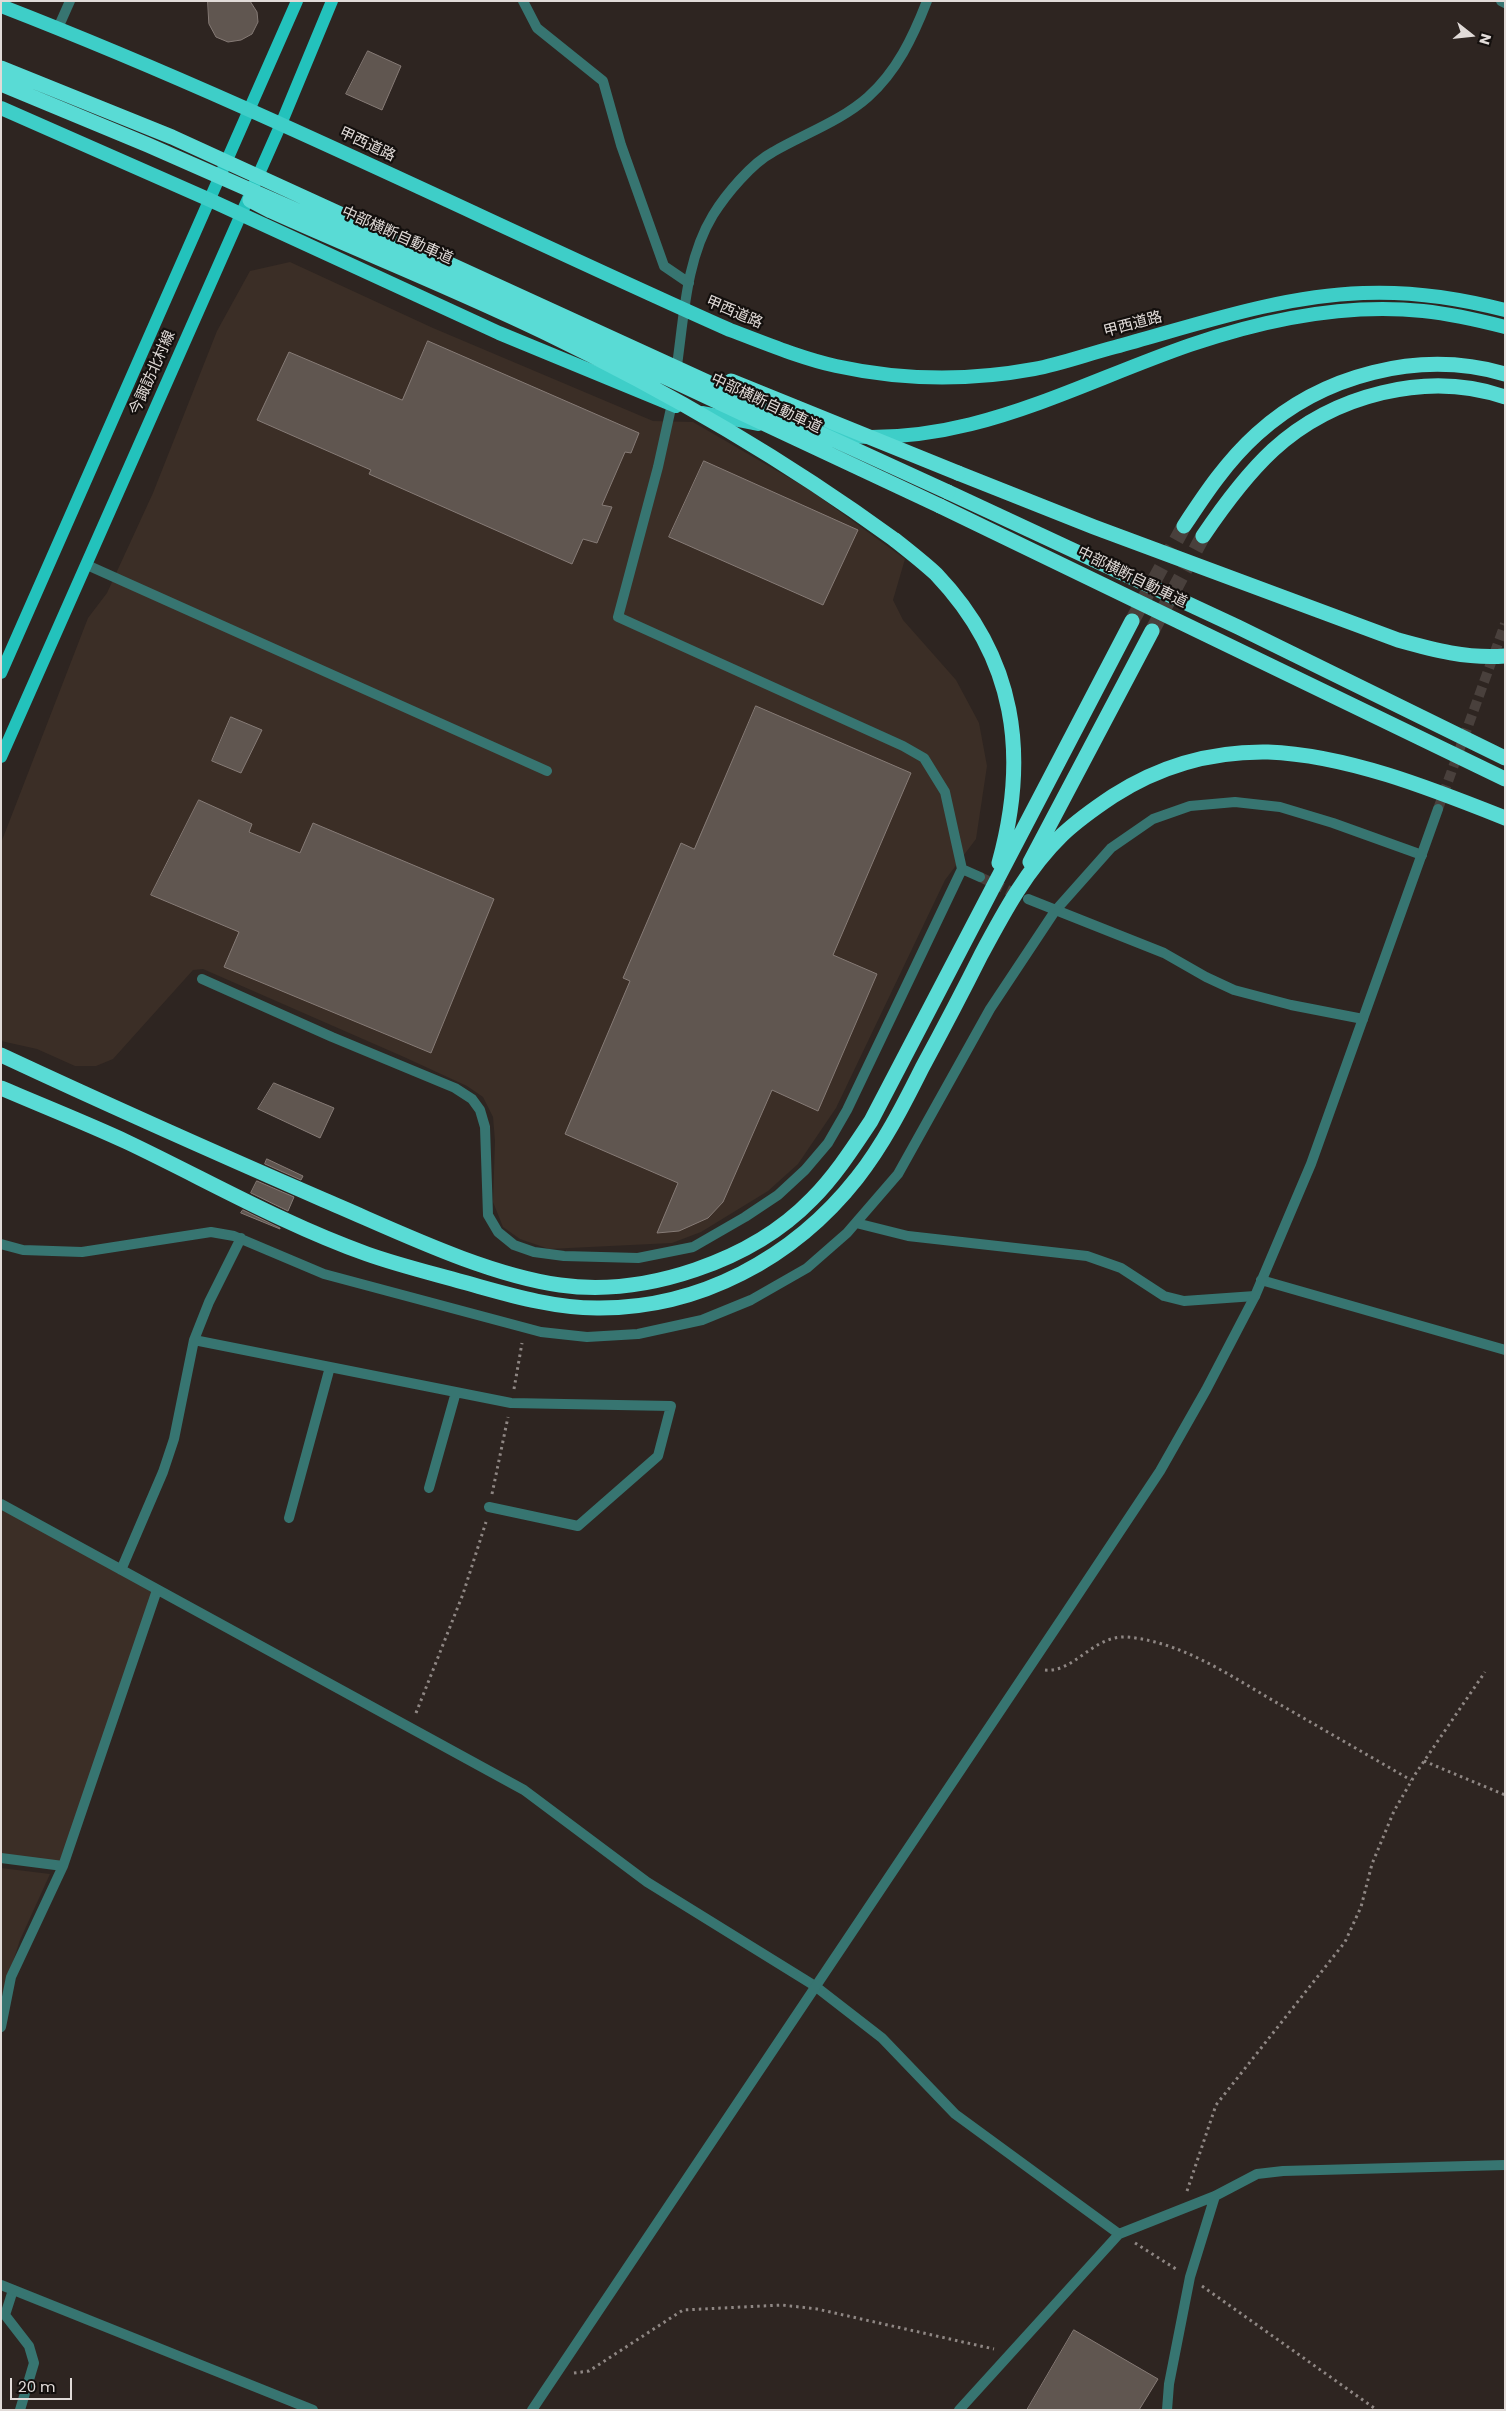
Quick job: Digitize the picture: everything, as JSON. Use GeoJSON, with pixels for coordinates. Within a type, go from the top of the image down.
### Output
{"type":"FeatureCollection","features":[{"type":"Feature","properties":{"kind":"highway","name":"甲西道路"},"geometry":{"type":"LineString","coordinates":[[1,6],[58,28],[250,110],[685,310],[782,350],[835,366],[887,375],[936,377],[1034,369],[1254,310],[1305,299],[1364,293],[1421,294],[1472,302],[1505,310]]}},
{"type":"Feature","properties":{"kind":"highway","name":"中部横断自動車道"},"geometry":{"type":"LineString","coordinates":[[1,68],[172,137],[538,302],[1238,627],[1505,758]]}},
{"type":"Feature","properties":{"kind":"highway","name":"中部横断自動車道"},"geometry":{"type":"LineString","coordinates":[[1,84],[148,145],[509,304],[940,506],[1505,778]]}},
{"type":"Feature","properties":{"kind":"highway"},"geometry":{"type":"LineString","coordinates":[[1,108],[210,200],[500,333],[672,405],[711,416],[822,434],[880,436],[921,434],[962,427],[1001,417],[1190,345],[1257,325],[1309,315],[1365,309],[1422,311],[1468,318],[1505,327]]}},
{"type":"Feature","properties":{"kind":"highway"},"geometry":{"type":"LineString","coordinates":[[148,145],[271,211],[544,332],[657,390],[779,460],[840,500],[895,540],[936,574],[965,611],[990,651],[1007,693],[1014,739],[1014,788],[1008,832],[990,894]]}},
{"type":"Feature","properties":{"kind":"highway"},"geometry":{"type":"LineString","coordinates":[[538,302],[1094,527],[1398,640],[1441,652],[1483,658],[1505,656]]}},
{"type":"Feature","properties":{"kind":"highway"},"geometry":{"type":"LineString","coordinates":[[1184,526],[1230,461],[1257,434],[1314,395],[1366,374],[1407,366],[1459,365],[1505,374]]}},
{"type":"Feature","properties":{"kind":"highway"},"geometry":{"type":"LineString","coordinates":[[1203,536],[1247,477],[1273,450],[1299,429],[1324,414],[1380,393],[1409,388],[1440,386],[1473,390],[1505,397]]}},
{"type":"Feature","properties":{"kind":"highway"},"geometry":{"type":"LineString","coordinates":[[1,1055],[204,1148],[479,1264],[560,1285],[598,1287],[638,1283],[677,1276],[738,1251],[780,1227],[812,1200],[840,1166],[871,1120],[1132,621]]}},
{"type":"Feature","properties":{"kind":"highway"},"geometry":{"type":"LineString","coordinates":[[1,1088],[128,1143],[264,1212],[369,1255],[516,1297],[557,1306],[598,1308],[641,1305],[683,1298],[721,1284],[759,1264],[791,1243],[824,1215],[857,1177],[888,1132],[1152,631]]}},
{"type":"Feature","properties":{"kind":"highway"},"geometry":{"type":"LineString","coordinates":[[1008,903],[1037,863],[1062,835],[1095,808],[1128,786],[1162,769],[1198,758],[1235,752],[1272,752],[1335,762],[1406,782],[1505,818]]}},
{"type":"Feature","properties":{"kind":"main road","name":"今諏訪北村線"},"geometry":{"type":"LineString","coordinates":[[1,673],[297,1]]}},
{"type":"Feature","properties":{"kind":"main road","name":"今諏訪北村線"},"geometry":{"type":"LineString","coordinates":[[1,757],[281,124],[332,1]]}},
{"type":"Feature","properties":{"kind":"street"},"geometry":{"type":"LineString","coordinates":[[58,28],[70,1]]}},
{"type":"Feature","properties":{"kind":"street"},"geometry":{"type":"LineString","coordinates":[[523,1],[537,28],[603,81],[621,145],[664,266],[689,283]]}},
{"type":"Feature","properties":{"kind":"street"},"geometry":{"type":"LineString","coordinates":[[202,979],[332,1037],[455,1088],[472,1099],[480,1110],[485,1127],[488,1215],[498,1232],[514,1245],[534,1252],[564,1256],[638,1258],[692,1247],[745,1218],[778,1195],[805,1170],[828,1143],[847,1110],[962,869],[945,792],[924,758],[903,746],[618,617],[658,467],[672,405],[689,283],[697,251],[713,215],[738,182],[771,153],[826,125],[868,98],[893,70],[914,35],[927,1]]}},
{"type":"Feature","properties":{"kind":"street"},"geometry":{"type":"LineString","coordinates":[[1501,1],[1505,3]]}},
{"type":"Feature","properties":{"kind":"street"},"geometry":{"type":"LineString","coordinates":[[87,565],[547,771]]}},
{"type":"Feature","properties":{"kind":"street"},"geometry":{"type":"LineString","coordinates":[[1,1244],[23,1250],[82,1252],[211,1232],[240,1238],[324,1274],[541,1332],[587,1337],[638,1334],[702,1320],[751,1300],[808,1268],[856,1223],[898,1174],[990,1008],[1055,911],[1111,848],[1153,819],[1190,806],[1234,802],[1280,807],[1333,823],[1422,855]]}},
{"type":"Feature","properties":{"kind":"street"},"geometry":{"type":"LineString","coordinates":[[532,2410],[1160,1471],[1206,1390],[1255,1296],[1311,1164],[1438,809]]}},
{"type":"Feature","properties":{"kind":"street"},"geometry":{"type":"LineString","coordinates":[[962,869],[980,878]]}},
{"type":"Feature","properties":{"kind":"street"},"geometry":{"type":"LineString","coordinates":[[1028,899],[1164,953],[1206,978],[1234,990],[1291,1006],[1363,1019]]}},
{"type":"Feature","properties":{"kind":"street"},"geometry":{"type":"LineString","coordinates":[[856,1223],[908,1236],[1087,1256],[1121,1268],[1164,1296],[1184,1300],[1255,1296]]}},
{"type":"Feature","properties":{"kind":"street"},"geometry":{"type":"LineString","coordinates":[[121,1570],[163,1472],[174,1439],[194,1340],[209,1302],[240,1238]]}},
{"type":"Feature","properties":{"kind":"street"},"geometry":{"type":"LineString","coordinates":[[1261,1280],[1505,1350]]}},
{"type":"Feature","properties":{"kind":"street"},"geometry":{"type":"LineString","coordinates":[[194,1340],[511,1403],[671,1406],[658,1456],[578,1526],[489,1507]]}},
{"type":"Feature","properties":{"kind":"street"},"geometry":{"type":"LineString","coordinates":[[289,1518],[330,1367]]}},
{"type":"Feature","properties":{"kind":"street"},"geometry":{"type":"LineString","coordinates":[[429,1488],[456,1392]]}},
{"type":"Feature","properties":{"kind":"street"},"geometry":{"type":"LineString","coordinates":[[1,1504],[524,1790],[648,1882],[815,1986],[882,2038],[954,2114],[1119,2234]]}},
{"type":"Feature","properties":{"kind":"street"},"geometry":{"type":"LineString","coordinates":[[1,2026],[11,1977],[63,1866],[157,1590]]}},
{"type":"Feature","properties":{"kind":"street"},"geometry":{"type":"LineString","coordinates":[[1,1858],[63,1866]]}},
{"type":"Feature","properties":{"kind":"street"},"geometry":{"type":"LineString","coordinates":[[959,2410],[1119,2234],[1214,2196],[1257,2174],[1505,2164]]}},
{"type":"Feature","properties":{"kind":"street"},"geometry":{"type":"LineString","coordinates":[[1167,2410],[1169,2384],[1190,2277],[1214,2196]]}},
{"type":"Feature","properties":{"kind":"street"},"geometry":{"type":"LineString","coordinates":[[1,2285],[313,2410]]}},
{"type":"Feature","properties":{"kind":"street"},"geometry":{"type":"LineString","coordinates":[[13,2290],[5,2315],[29,2346],[34,2363],[20,2410]]}},
{"type":"Feature","properties":{"kind":"path"},"geometry":{"type":"LineString","coordinates":[[410,1728],[437,1665],[463,1594],[489,1507],[511,1403],[524,1328]]}},
{"type":"Feature","properties":{"kind":"path"},"geometry":{"type":"LineString","coordinates":[[1028,1669],[1055,1671],[1106,1640],[1125,1637],[1160,1643],[1209,1663],[1411,1780]]}},
{"type":"Feature","properties":{"kind":"path"},"geometry":{"type":"LineString","coordinates":[[1181,2209],[1216,2105],[1345,1942],[1361,1907],[1372,1864],[1394,1811],[1411,1780],[1485,1672]]}},
{"type":"Feature","properties":{"kind":"path"},"geometry":{"type":"LineString","coordinates":[[1424,1761],[1505,1795]]}},
{"type":"Feature","properties":{"kind":"path"},"geometry":{"type":"LineString","coordinates":[[1119,2234],[1190,2277],[1378,2410]]}},
{"type":"Feature","properties":{"kind":"path"},"geometry":{"type":"LineString","coordinates":[[558,2372],[579,2374],[589,2371],[683,2310],[782,2305],[817,2309],[1012,2353]]}},
{"type":"Feature","properties":{"kind":"shaded area"},"geometry":{"type":"Polygon","coordinates":[[[290,262],[433,328],[653,421],[693,422],[810,490],[905,559],[893,600],[903,620],[956,680],[979,723],[987,766],[976,839],[945,880],[836,1108],[798,1164],[768,1191],[701,1232],[672,1243],[549,1249],[520,1239],[503,1227],[493,1202],[495,1141],[493,1117],[483,1097],[467,1086],[404,1057],[203,969],[193,970],[113,1059],[96,1066],[75,1066],[37,1049],[1,1041],[1,843],[88,618],[107,593],[153,493],[217,331],[250,271],[290,262]]]}},
{"type":"Feature","properties":{"kind":"shaded area"},"geometry":{"type":"Polygon","coordinates":[[[1,1504],[157,1590],[63,1866],[1,1856],[1,1504]]]}},
{"type":"Feature","properties":{"kind":"shaded area"},"geometry":{"type":"Polygon","coordinates":[[[1,1868],[50,1874],[20,1940],[1,1999],[1,1868]]]}},
{"type":"Feature","properties":{"kind":"building"},"geometry":{"type":"Polygon","coordinates":[[[208,1],[250,1],[257,12],[258,22],[252,34],[241,40],[228,42],[216,37],[209,24],[208,1]]]}},
{"type":"Feature","properties":{"kind":"building"},"geometry":{"type":"Polygon","coordinates":[[[368,51],[401,66],[382,110],[346,94],[368,51]]]}},
{"type":"Feature","properties":{"kind":"building"},"geometry":{"type":"Polygon","coordinates":[[[428,341],[639,433],[631,453],[625,452],[602,505],[612,507],[597,543],[583,539],[572,564],[369,474],[371,470],[257,420],[289,352],[402,400],[428,341]]]}},
{"type":"Feature","properties":{"kind":"building"},"geometry":{"type":"Polygon","coordinates":[[[704,461],[858,530],[823,605],[669,537],[704,461]]]}},
{"type":"Feature","properties":{"kind":"building"},"geometry":{"type":"Polygon","coordinates":[[[756,706],[911,773],[833,955],[877,974],[818,1111],[772,1090],[723,1202],[708,1218],[679,1231],[657,1233],[678,1183],[565,1134],[630,981],[623,978],[681,843],[694,849],[756,706]]]}},
{"type":"Feature","properties":{"kind":"building"},"geometry":{"type":"Polygon","coordinates":[[[231,717],[262,730],[241,773],[212,761],[231,717]]]}},
{"type":"Feature","properties":{"kind":"building"},"geometry":{"type":"Polygon","coordinates":[[[199,800],[252,824],[249,832],[300,853],[313,823],[494,899],[431,1053],[224,967],[239,932],[151,895],[199,800]]]}},
{"type":"Feature","properties":{"kind":"building"},"geometry":{"type":"Polygon","coordinates":[[[274,1083],[334,1108],[320,1138],[258,1109],[274,1083]]]}},
{"type":"Feature","properties":{"kind":"building"},"geometry":{"type":"Polygon","coordinates":[[[267,1159],[303,1176],[301,1180],[265,1164],[267,1159]]]}},
{"type":"Feature","properties":{"kind":"building"},"geometry":{"type":"Polygon","coordinates":[[[257,1181],[294,1197],[288,1211],[251,1193],[257,1181]]]}},
{"type":"Feature","properties":{"kind":"building"},"geometry":{"type":"Polygon","coordinates":[[[243,1210],[280,1228],[280,1229],[241,1213],[243,1210]]]}},
{"type":"Feature","properties":{"kind":"building"},"geometry":{"type":"Polygon","coordinates":[[[1074,2330],[1158,2379],[1139,2410],[1027,2410],[1074,2330]]]}},
{"type":"Feature","properties":{"kind":"tunnel"},"geometry":{"type":"LineString","coordinates":[[1132,621],[1184,526]]}},
{"type":"Feature","properties":{"kind":"tunnel"},"geometry":{"type":"LineString","coordinates":[[1152,631],[1203,536]]}},
{"type":"Feature","properties":{"kind":"tunnel"},"geometry":{"type":"LineString","coordinates":[[1438,809],[1505,624]]}},
{"type":"Feature","properties":{"kind":"tunnel"},"geometry":{"type":"LineString","coordinates":[[980,877],[1020,896]]}}]}
